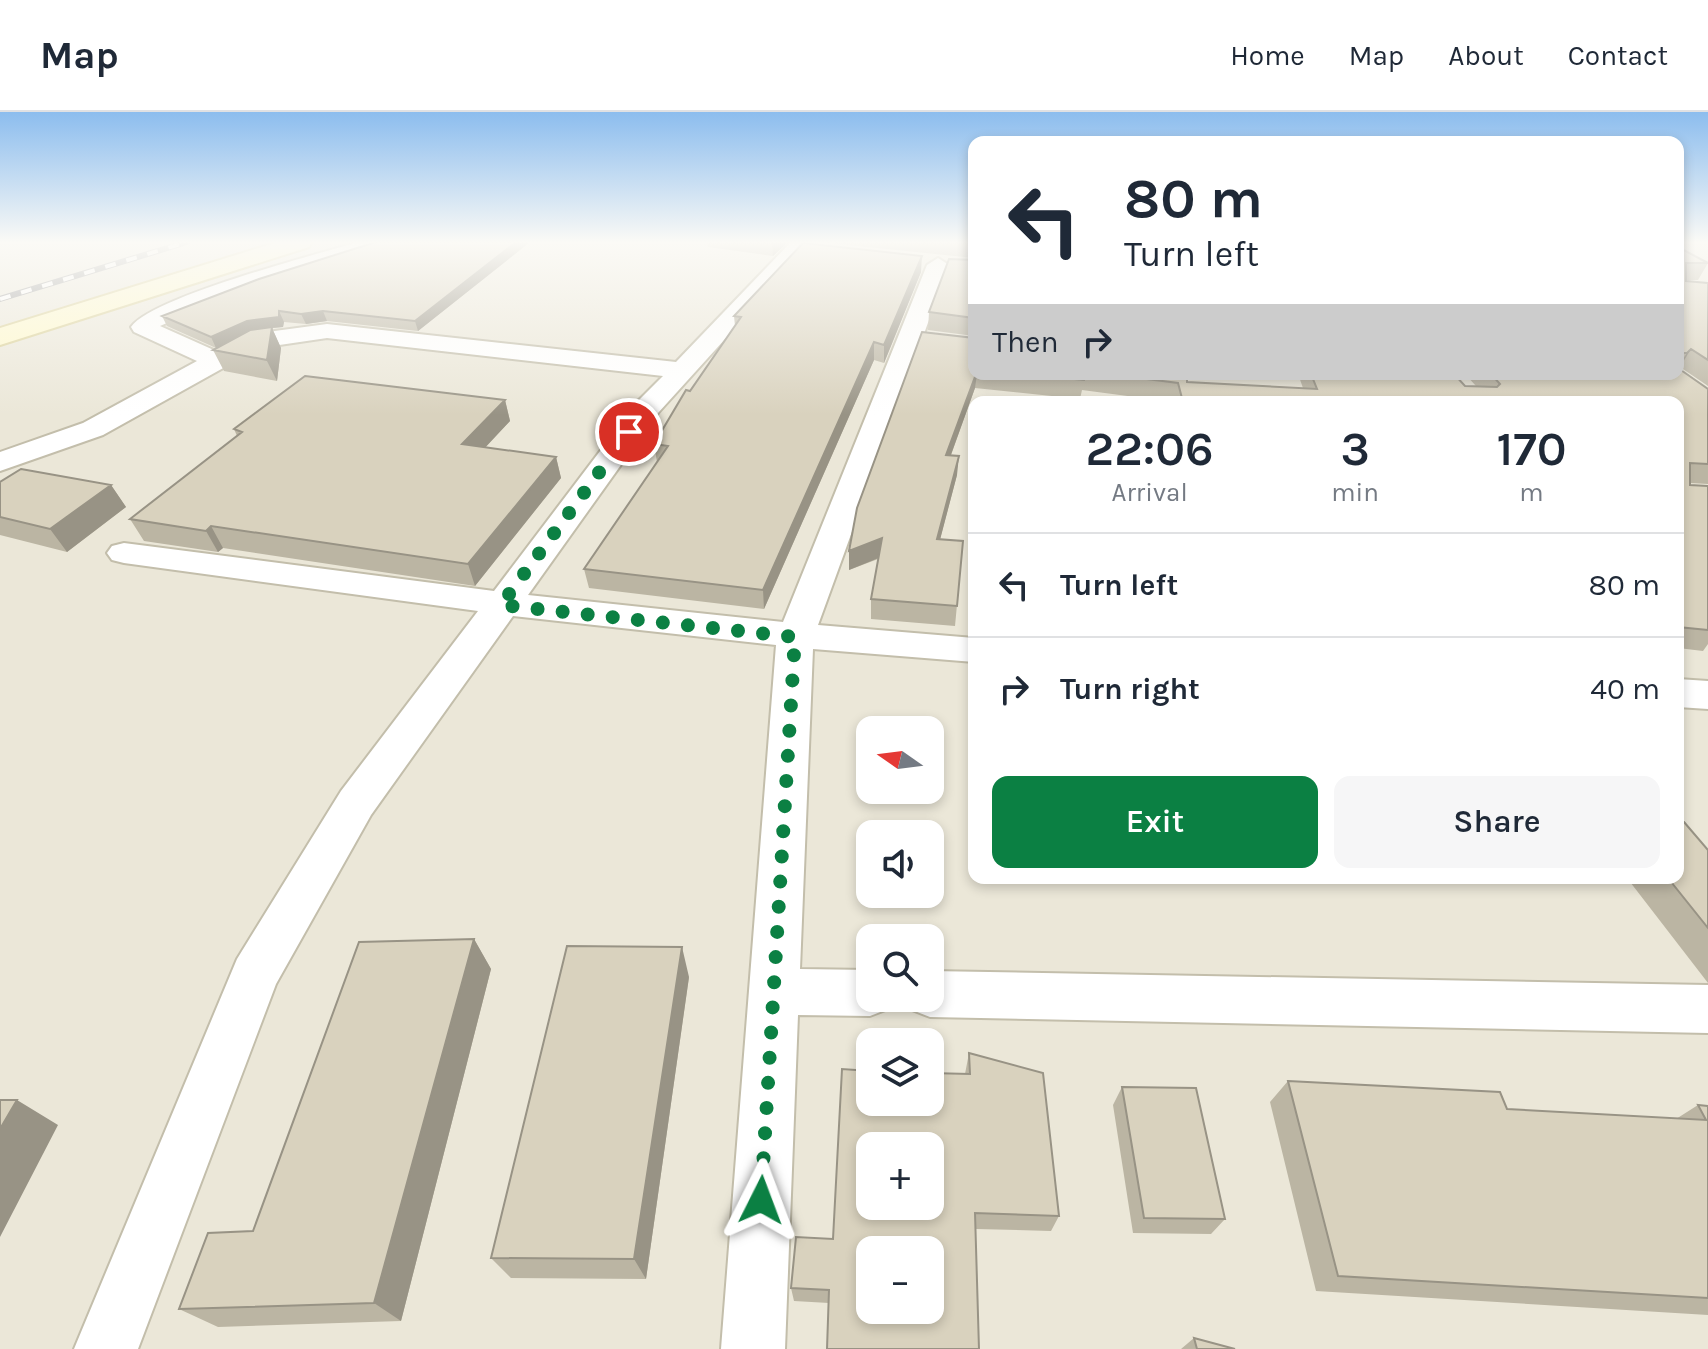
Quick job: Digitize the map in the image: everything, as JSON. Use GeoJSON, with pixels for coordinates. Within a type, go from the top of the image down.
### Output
{"type":"FeatureCollection","features":[{"type":"Feature","properties":{"kind":"street"},"geometry":{"type":"LineString","coordinates":[[0,337],[118,300]]}},
{"type":"Feature","properties":{"kind":"street"},"geometry":{"type":"LineString","coordinates":[[200,300],[147,320],[143,327],[215,360]]}},
{"type":"Feature","properties":{"kind":"street"},"geometry":{"type":"LineString","coordinates":[[106,1349],[255,975],[356,803],[648,407],[756,300]]}},
{"type":"Feature","properties":{"kind":"street"},"geometry":{"type":"LineString","coordinates":[[753,1349],[795,637],[923,340],[932,300]]}},
{"type":"Feature","properties":{"kind":"street"},"geometry":{"type":"LineString","coordinates":[[0,462],[93,429],[253,341],[327,331],[683,370]]}},
{"type":"Feature","properties":{"kind":"street"},"geometry":{"type":"LineString","coordinates":[[124,553],[501,605],[795,637],[968,650]]}},
{"type":"Feature","properties":{"kind":"street"},"geometry":{"type":"LineString","coordinates":[[1684,693],[1708,695]]}},
{"type":"Feature","properties":{"kind":"street"},"geometry":{"type":"LineString","coordinates":[[773,991],[856,993]]}},
{"type":"Feature","properties":{"kind":"street"},"geometry":{"type":"LineString","coordinates":[[944,994],[1708,1009]]}},
{"type":"Feature","properties":{"kind":"shaded area"},"geometry":{"type":"Polygon","coordinates":[[[0,300],[968,300],[968,380],[1684,380],[1684,300],[1708,300],[1708,1349],[0,1349],[0,300]]]}},
{"type":"Feature","properties":{"kind":"building"},"geometry":{"type":"Polygon","coordinates":[[[205,300],[442,300],[415,321],[323,311],[301,314],[279,311],[279,317],[247,321],[211,337],[162,316],[205,300]]]}},
{"type":"Feature","properties":{"kind":"building"},"geometry":{"type":"Polygon","coordinates":[[[749,300],[903,300],[884,345],[874,342],[763,590],[584,569],[668,446],[654,444],[686,390],[690,391],[741,317],[734,316],[749,300]]]}},
{"type":"Feature","properties":{"kind":"building"},"geometry":{"type":"Polygon","coordinates":[[[934,300],[968,300],[968,317],[929,312],[934,300]]]}},
{"type":"Feature","properties":{"kind":"building"},"geometry":{"type":"Polygon","coordinates":[[[1684,300],[1708,300],[1708,360],[1691,349],[1684,353],[1684,300]]]}},
{"type":"Feature","properties":{"kind":"building"},"geometry":{"type":"Polygon","coordinates":[[[272,327],[267,360],[213,350],[250,330],[272,327]]]}},
{"type":"Feature","properties":{"kind":"building"},"geometry":{"type":"Polygon","coordinates":[[[922,332],[968,337],[968,380],[974,380],[946,455],[959,456],[937,539],[963,541],[957,606],[871,599],[882,538],[849,551],[857,508],[922,332]]]}},
{"type":"Feature","properties":{"kind":"building"},"geometry":{"type":"Polygon","coordinates":[[[1684,372],[1708,389],[1708,464],[1690,463],[1690,485],[1708,486],[1708,630],[1684,628],[1684,396],[1181,396],[1178,383],[1154,380],[1317,389],[1313,380],[1460,380],[1465,386],[1497,387],[1500,384],[1496,380],[1684,380],[1684,372]]]}},
{"type":"Feature","properties":{"kind":"building"},"geometry":{"type":"Polygon","coordinates":[[[305,376],[505,400],[462,444],[556,457],[468,564],[211,526],[206,531],[130,519],[242,432],[234,429],[305,376]]]}},
{"type":"Feature","properties":{"kind":"building"},"geometry":{"type":"Polygon","coordinates":[[[21,469],[111,485],[50,529],[0,517],[0,482],[21,469]]]}},
{"type":"Feature","properties":{"kind":"building"},"geometry":{"type":"Polygon","coordinates":[[[1684,822],[1708,850],[1708,928],[1673,884],[1684,884],[1684,822]]]}},
{"type":"Feature","properties":{"kind":"building"},"geometry":{"type":"Polygon","coordinates":[[[474,939],[374,1303],[179,1309],[208,1233],[253,1231],[359,942],[474,939]]]}},
{"type":"Feature","properties":{"kind":"building"},"geometry":{"type":"Polygon","coordinates":[[[567,946],[682,947],[634,1259],[491,1258],[567,946]]]}},
{"type":"Feature","properties":{"kind":"building"},"geometry":{"type":"Polygon","coordinates":[[[969,1053],[1043,1073],[1059,1216],[975,1213],[979,1349],[827,1349],[829,1290],[791,1288],[796,1237],[833,1239],[842,1069],[856,1070],[856,1116],[944,1116],[944,1073],[970,1074],[969,1053]]]}},
{"type":"Feature","properties":{"kind":"building"},"geometry":{"type":"Polygon","coordinates":[[[1288,1081],[1500,1092],[1507,1109],[1706,1120],[1698,1105],[1708,1106],[1708,1298],[1338,1276],[1288,1081]]]}},
{"type":"Feature","properties":{"kind":"building"},"geometry":{"type":"Polygon","coordinates":[[[1122,1087],[1196,1088],[1225,1219],[1144,1218],[1122,1087]]]}},
{"type":"Feature","properties":{"kind":"building"},"geometry":{"type":"Polygon","coordinates":[[[0,1100],[17,1100],[0,1129],[0,1100]]]}},
{"type":"Feature","properties":{"kind":"building"},"geometry":{"type":"Polygon","coordinates":[[[1194,1338],[1235,1349],[1197,1349],[1194,1338]]]}},
{"type":"Feature","properties":{"kind":"route"},"geometry":{"type":"LineString","coordinates":[[629,432],[501,605],[795,637],[761,1200]]}}]}
